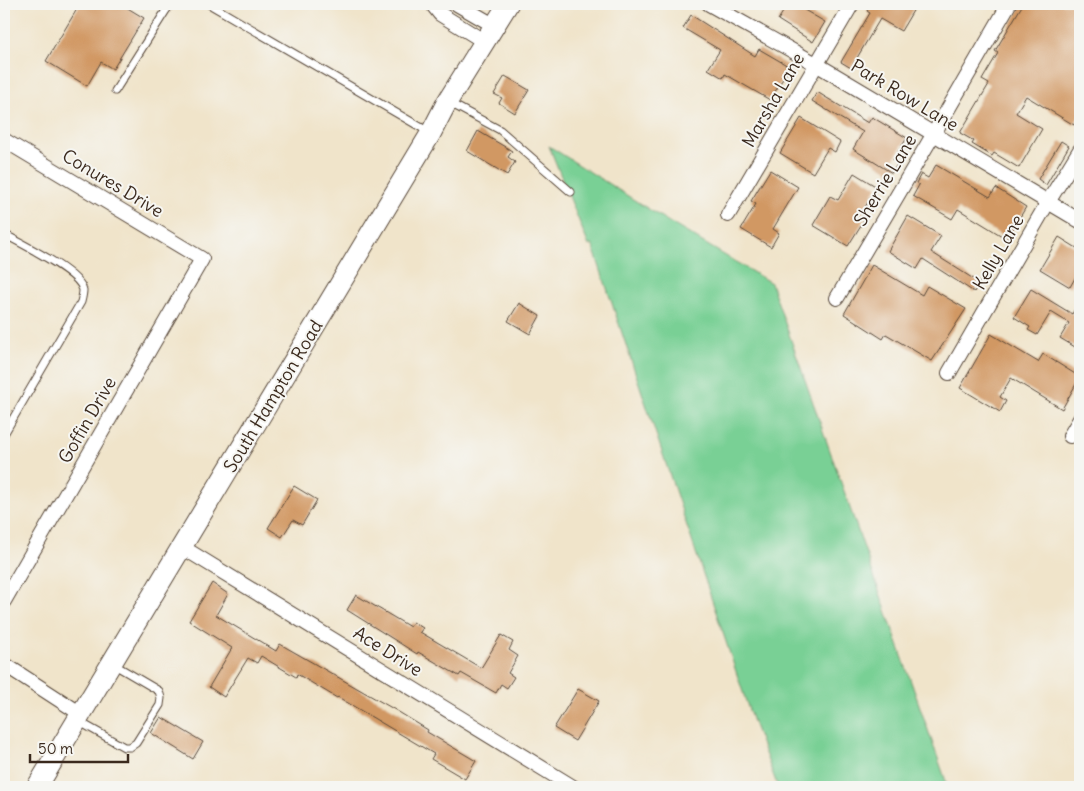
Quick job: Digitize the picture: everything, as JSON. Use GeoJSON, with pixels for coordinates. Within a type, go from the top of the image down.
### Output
{"type":"FeatureCollection","features":[{"type":"Feature","properties":{"kind":"main road","name":"South Hampton Road"},"geometry":{"type":"LineString","coordinates":[[37,787],[431,133],[447,102],[508,4]]}},
{"type":"Feature","properties":{"kind":"street"},"geometry":{"type":"LineString","coordinates":[[432,4],[440,14],[490,34]]}},
{"type":"Feature","properties":{"kind":"street"},"geometry":{"type":"LineString","coordinates":[[457,4],[490,34]]}},
{"type":"Feature","properties":{"kind":"street","name":"Park Row Lane"},"geometry":{"type":"LineString","coordinates":[[709,4],[816,64],[1080,221]]}},
{"type":"Feature","properties":{"kind":"street","name":"Marsha Lane"},"geometry":{"type":"LineString","coordinates":[[728,215],[852,4]]}},
{"type":"Feature","properties":{"kind":"street","name":"Sherrie Lane"},"geometry":{"type":"LineString","coordinates":[[836,298],[934,135],[1009,4]]}},
{"type":"Feature","properties":{"kind":"street","name":"Conures Drive"},"geometry":{"type":"LineString","coordinates":[[4,140],[202,259]]}},
{"type":"Feature","properties":{"kind":"street","name":"Kelly Lane"},"geometry":{"type":"LineString","coordinates":[[949,374],[1080,150]]}},
{"type":"Feature","properties":{"kind":"street","name":"Goffin Drive"},"geometry":{"type":"LineString","coordinates":[[4,601],[202,259]]}},
{"type":"Feature","properties":{"kind":"street"},"geometry":{"type":"LineString","coordinates":[[1070,436],[1080,419]]}},
{"type":"Feature","properties":{"kind":"street","name":"Ace Drive"},"geometry":{"type":"LineString","coordinates":[[182,547],[574,787]]}},
{"type":"Feature","properties":{"kind":"street"},"geometry":{"type":"LineString","coordinates":[[4,664],[79,717]]}},
{"type":"Feature","properties":{"kind":"lane"},"geometry":{"type":"LineString","coordinates":[[116,90],[168,6],[158,4]]}},
{"type":"Feature","properties":{"kind":"lane"},"geometry":{"type":"LineString","coordinates":[[208,4],[431,133]]}},
{"type":"Feature","properties":{"kind":"lane"},"geometry":{"type":"LineString","coordinates":[[447,102],[500,130],[571,192]]}},
{"type":"Feature","properties":{"kind":"lane"},"geometry":{"type":"LineString","coordinates":[[4,234],[76,277],[83,289],[81,302],[4,434]]}},
{"type":"Feature","properties":{"kind":"lane"},"geometry":{"type":"LineString","coordinates":[[79,717],[124,747],[130,747],[136,743],[160,705],[161,698],[159,692],[112,663]]}},
{"type":"Feature","properties":{"kind":"green space"},"geometry":{"type":"Polygon","coordinates":[[[549,146],[669,222],[771,283],[948,787],[778,787],[754,725],[592,244],[589,246],[549,146]]]}},
{"type":"Feature","properties":{"kind":"building"},"geometry":{"type":"Polygon","coordinates":[[[80,4],[121,4],[144,18],[113,69],[101,62],[87,86],[46,61],[80,4]]]}},
{"type":"Feature","properties":{"kind":"building"},"geometry":{"type":"Polygon","coordinates":[[[788,4],[794,4],[825,22],[813,42],[778,20],[788,4]]]}},
{"type":"Feature","properties":{"kind":"building"},"geometry":{"type":"Polygon","coordinates":[[[871,4],[917,4],[901,31],[880,19],[851,68],[841,62],[870,13],[867,11],[871,4]]]}},
{"type":"Feature","properties":{"kind":"building"},"geometry":{"type":"Polygon","coordinates":[[[1023,4],[1080,4],[1080,115],[1074,125],[1026,96],[1016,113],[1042,129],[1019,168],[994,153],[992,156],[972,144],[974,141],[960,133],[989,84],[982,80],[998,53],[995,51],[1023,4]]]}},
{"type":"Feature","properties":{"kind":"building"},"geometry":{"type":"Polygon","coordinates":[[[691,15],[755,56],[759,49],[790,67],[770,100],[725,74],[723,78],[708,69],[720,50],[683,28],[691,15]]]}},
{"type":"Feature","properties":{"kind":"building"},"geometry":{"type":"Polygon","coordinates":[[[505,76],[529,90],[515,113],[499,103],[502,98],[494,94],[505,76]]]}},
{"type":"Feature","properties":{"kind":"building"},"geometry":{"type":"Polygon","coordinates":[[[817,92],[868,123],[872,117],[907,138],[893,160],[898,163],[892,173],[853,149],[863,132],[812,101],[817,92]]]}},
{"type":"Feature","properties":{"kind":"building"},"geometry":{"type":"Polygon","coordinates":[[[801,118],[840,142],[835,152],[828,148],[813,173],[780,153],[801,118]]]}},
{"type":"Feature","properties":{"kind":"building"},"geometry":{"type":"Polygon","coordinates":[[[478,131],[512,151],[508,157],[515,162],[507,175],[467,151],[478,131]]]}},
{"type":"Feature","properties":{"kind":"building"},"geometry":{"type":"Polygon","coordinates":[[[1061,141],[1069,146],[1046,185],[1038,179],[1061,141]]]}},
{"type":"Feature","properties":{"kind":"building"},"geometry":{"type":"Polygon","coordinates":[[[936,165],[990,197],[996,188],[1026,207],[1007,239],[958,209],[952,219],[913,196],[919,185],[916,183],[921,174],[928,178],[936,165]]]}},
{"type":"Feature","properties":{"kind":"building"},"geometry":{"type":"Polygon","coordinates":[[[770,170],[798,187],[773,229],[779,233],[771,247],[741,229],[756,204],[751,201],[770,170]]]}},
{"type":"Feature","properties":{"kind":"building"},"geometry":{"type":"Polygon","coordinates":[[[854,173],[877,187],[861,214],[866,217],[848,246],[813,225],[830,196],[838,200],[854,173]]]}},
{"type":"Feature","properties":{"kind":"building"},"geometry":{"type":"Polygon","coordinates":[[[908,216],[941,236],[931,252],[980,283],[974,292],[923,259],[917,269],[888,251],[908,216]]]}},
{"type":"Feature","properties":{"kind":"building"},"geometry":{"type":"Polygon","coordinates":[[[1059,237],[1080,250],[1080,269],[1070,287],[1040,269],[1059,237]]]}},
{"type":"Feature","properties":{"kind":"building"},"geometry":{"type":"Polygon","coordinates":[[[872,265],[922,295],[927,286],[966,309],[932,361],[886,334],[883,339],[844,314],[872,265]]]}},
{"type":"Feature","properties":{"kind":"building"},"geometry":{"type":"Polygon","coordinates":[[[1031,289],[1072,314],[1080,300],[1080,350],[1060,338],[1069,323],[1051,312],[1037,335],[1028,330],[1030,327],[1014,317],[1031,289]]]}},
{"type":"Feature","properties":{"kind":"building"},"geometry":{"type":"Polygon","coordinates":[[[519,303],[540,316],[530,334],[508,321],[519,303]]]}},
{"type":"Feature","properties":{"kind":"building"},"geometry":{"type":"Polygon","coordinates":[[[991,334],[1038,362],[1043,354],[1080,377],[1062,409],[1011,378],[1000,397],[1006,401],[1000,412],[960,388],[991,334]]]}},
{"type":"Feature","properties":{"kind":"building"},"geometry":{"type":"Polygon","coordinates":[[[294,486],[317,500],[302,525],[293,520],[282,537],[268,528],[294,486]]]}},
{"type":"Feature","properties":{"kind":"building"},"geometry":{"type":"Polygon","coordinates":[[[212,583],[228,594],[216,615],[276,651],[280,644],[397,711],[428,730],[427,732],[476,761],[465,779],[431,759],[434,754],[338,697],[297,674],[296,677],[261,656],[257,663],[248,658],[224,697],[209,687],[232,648],[189,621],[212,583]]]}},
{"type":"Feature","properties":{"kind":"building"},"geometry":{"type":"Polygon","coordinates":[[[356,595],[410,627],[413,622],[423,628],[420,632],[481,668],[501,635],[513,642],[509,650],[518,656],[508,673],[514,677],[507,688],[501,684],[496,693],[461,673],[459,676],[418,652],[417,654],[347,610],[356,595]]]}},
{"type":"Feature","properties":{"kind":"building"},"geometry":{"type":"Polygon","coordinates":[[[578,689],[599,701],[575,741],[554,728],[578,689]]]}},
{"type":"Feature","properties":{"kind":"building"},"geometry":{"type":"Polygon","coordinates":[[[161,717],[203,742],[193,759],[151,733],[161,717]]]}}]}
